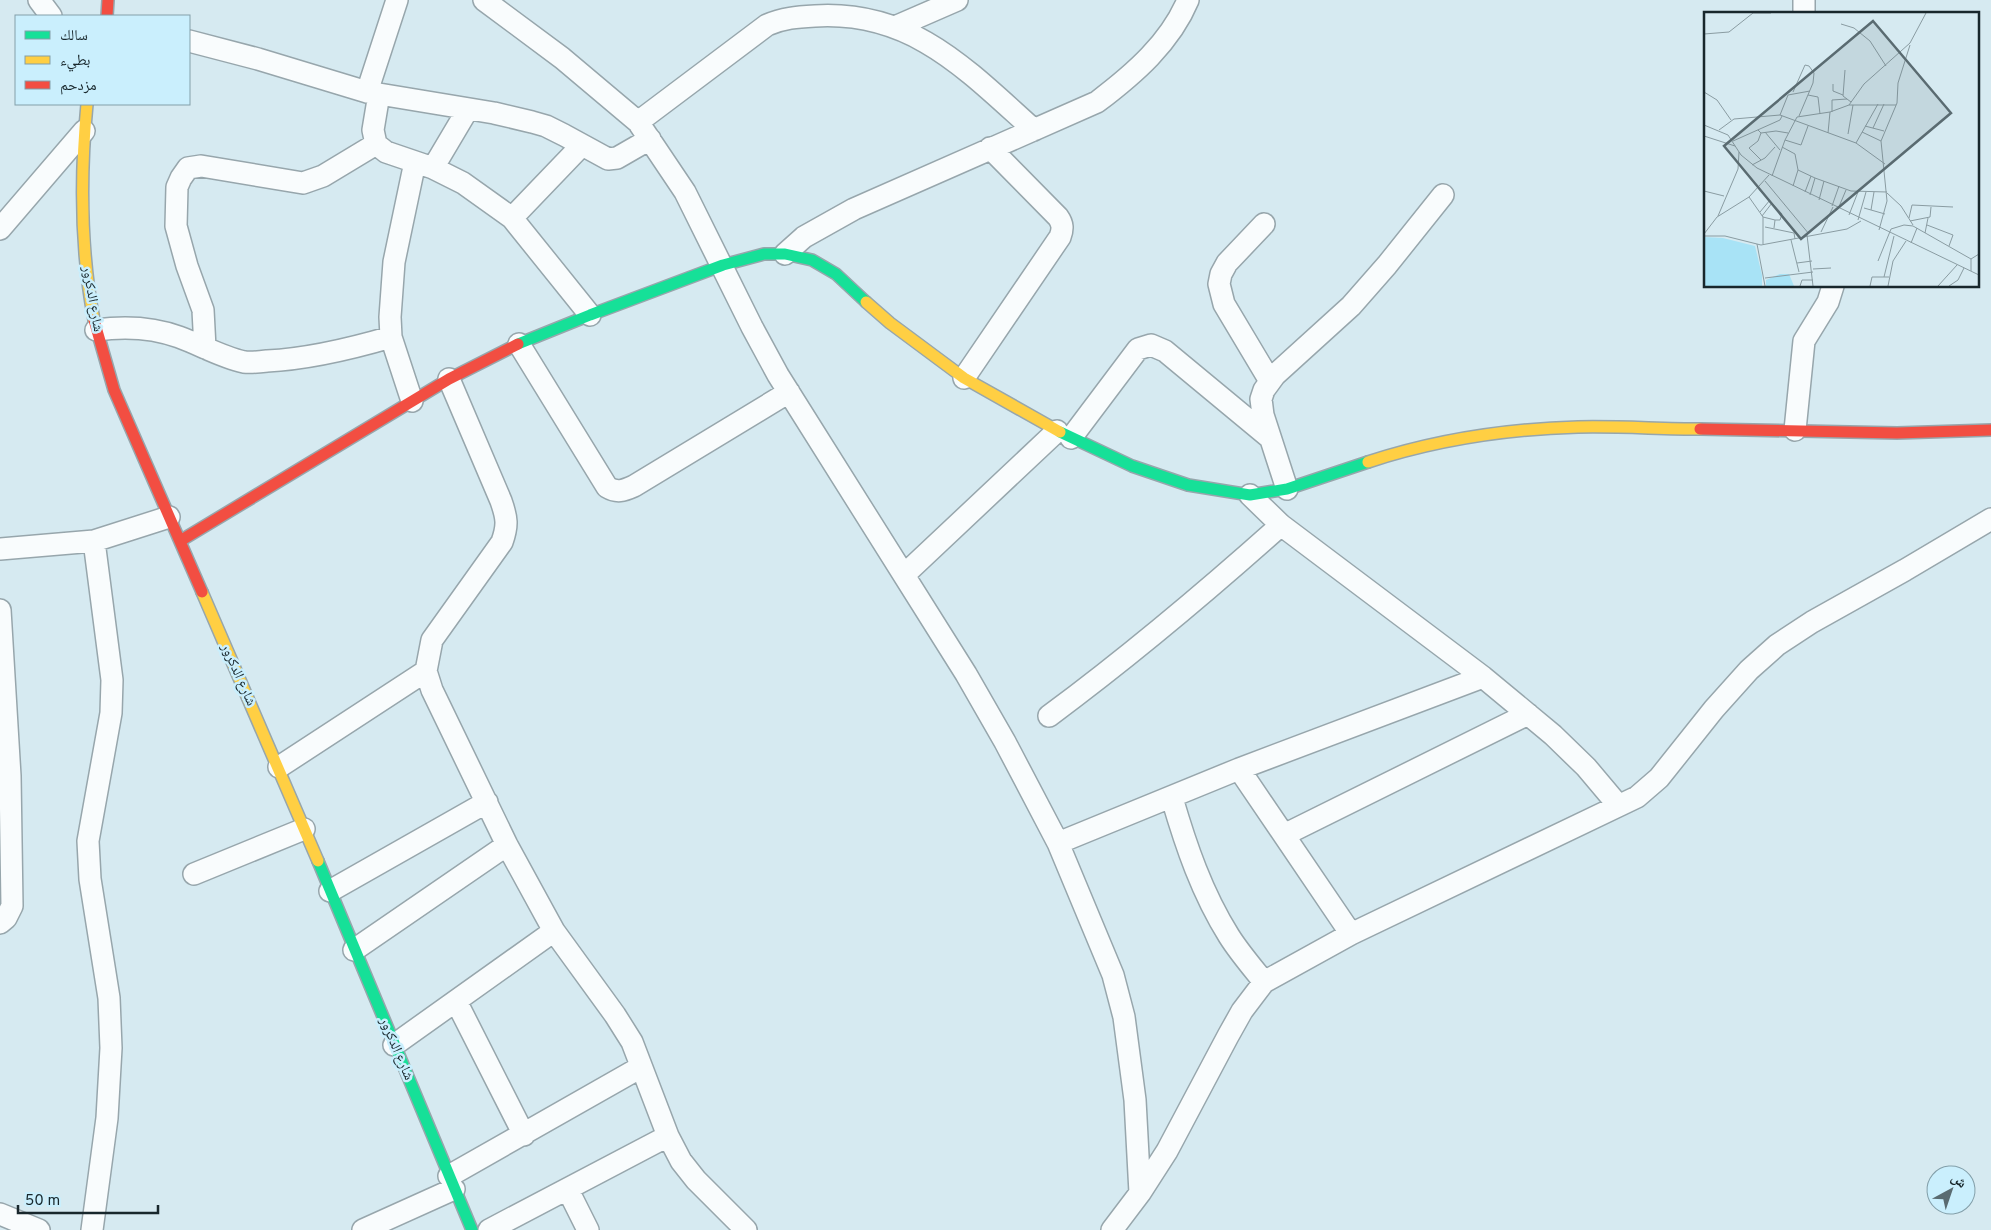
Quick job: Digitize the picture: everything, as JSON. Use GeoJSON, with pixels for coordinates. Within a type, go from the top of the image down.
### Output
{"type":"FeatureCollection","features":[{"type":"Feature","properties":{"kind":"street"},"geometry":{"type":"LineString","coordinates":[[39,0],[50,15]]}},
{"type":"Feature","properties":{"kind":"street"},"geometry":{"type":"LineString","coordinates":[[397,0],[373,93],[373,130],[376,144],[386,152],[424,165],[463,184],[512,218],[590,315]]}},
{"type":"Feature","properties":{"kind":"street"},"geometry":{"type":"LineString","coordinates":[[484,0],[562,58],[638,122],[685,192],[723,265],[752,327],[789,392],[991,716],[1058,843],[1113,975],[1124,1017],[1135,1100],[1140,1193]]}},
{"type":"Feature","properties":{"kind":"street"},"geometry":{"type":"LineString","coordinates":[[895,27],[957,0]]}},
{"type":"Feature","properties":{"kind":"street"},"geometry":{"type":"LineString","coordinates":[[785,254],[804,237],[833,219],[1097,102],[1130,75],[1165,40],[1182,14],[1188,0]]}},
{"type":"Feature","properties":{"kind":"street"},"geometry":{"type":"LineString","coordinates":[[638,122],[767,25],[794,17],[835,14],[895,27],[932,45],[961,65],[1034,130]]}},
{"type":"Feature","properties":{"kind":"street"},"geometry":{"type":"LineString","coordinates":[[190,41],[373,93],[515,117],[546,126],[604,158],[612,160],[650,139]]}},
{"type":"Feature","properties":{"kind":"street","name":"شارع الدكرور"},"geometry":{"type":"LineString","coordinates":[[87,105],[80,182],[81,232],[96,330],[114,390],[279,767],[472,1230]]}},
{"type":"Feature","properties":{"kind":"street"},"geometry":{"type":"LineString","coordinates":[[412,401],[396,358],[391,337],[390,317],[394,262],[424,165],[468,109]]}},
{"type":"Feature","properties":{"kind":"street"},"geometry":{"type":"LineString","coordinates":[[0,229],[84,131]]}},
{"type":"Feature","properties":{"kind":"street"},"geometry":{"type":"LineString","coordinates":[[205,348],[203,310],[187,266],[176,226],[177,187],[188,168],[200,166],[303,182],[323,176],[376,144]]}},
{"type":"Feature","properties":{"kind":"street"},"geometry":{"type":"LineString","coordinates":[[512,218],[582,145]]}},
{"type":"Feature","properties":{"kind":"street"},"geometry":{"type":"LineString","coordinates":[[964,378],[1063,230],[1062,222],[1058,217],[990,148]]}},
{"type":"Feature","properties":{"kind":"street"},"geometry":{"type":"LineString","coordinates":[[1287,489],[1263,415],[1261,399],[1264,390],[1270,381],[1351,306],[1387,265],[1443,195]]}},
{"type":"Feature","properties":{"kind":"street"},"geometry":{"type":"LineString","coordinates":[[1264,224],[1227,263],[1221,274],[1219,284],[1224,304],[1270,381]]}},
{"type":"Feature","properties":{"kind":"street"},"geometry":{"type":"LineString","coordinates":[[180,541],[449,379],[519,344],[723,265],[764,254],[785,254],[812,260],[836,274],[890,323],[964,378],[1064,434],[1132,466],[1188,485],[1250,495],[1287,489],[1377,459],[1443,442],[1510,432],[1578,427],[1897,433],[1991,430]]}},
{"type":"Feature","properties":{"kind":"street"},"geometry":{"type":"LineString","coordinates":[[1795,430],[1804,342],[1828,302],[1832,288]]}},
{"type":"Feature","properties":{"kind":"street"},"geometry":{"type":"LineString","coordinates":[[96,330],[117,327],[144,328],[179,337],[246,362],[279,361],[331,353],[391,337]]}},
{"type":"Feature","properties":{"kind":"street"},"geometry":{"type":"LineString","coordinates":[[519,344],[607,487],[613,491],[622,491],[634,486],[789,392]]}},
{"type":"Feature","properties":{"kind":"street"},"geometry":{"type":"LineString","coordinates":[[904,575],[1064,434],[1138,349],[1151,345],[1165,350],[1271,438]]}},
{"type":"Feature","properties":{"kind":"street"},"geometry":{"type":"LineString","coordinates":[[449,379],[501,501],[506,514],[507,527],[502,542],[432,640],[426,671],[432,690],[508,845],[554,931],[632,1042],[668,1136],[681,1160],[696,1180],[746,1230]]}},
{"type":"Feature","properties":{"kind":"street"},"geometry":{"type":"LineString","coordinates":[[1250,495],[1281,525],[1482,677],[1553,735],[1579,760],[1618,805]]}},
{"type":"Feature","properties":{"kind":"street"},"geometry":{"type":"LineString","coordinates":[[0,549],[94,541],[169,517]]}},
{"type":"Feature","properties":{"kind":"street"},"geometry":{"type":"LineString","coordinates":[[1112,1230],[1140,1193],[1167,1151],[1242,1011],[1264,982],[1351,934],[1637,797],[1659,778],[1714,709],[1750,670],[1777,645],[1812,622],[1991,519]]}},
{"type":"Feature","properties":{"kind":"street"},"geometry":{"type":"LineString","coordinates":[[1049,716],[1112,670],[1281,525]]}},
{"type":"Feature","properties":{"kind":"street"},"geometry":{"type":"LineString","coordinates":[[92,1230],[107,1118],[111,1048],[109,998],[90,879],[88,841],[111,713],[112,680],[94,541]]}},
{"type":"Feature","properties":{"kind":"street"},"geometry":{"type":"LineString","coordinates":[[0,610],[12,906],[6,918],[0,923]]}},
{"type":"Feature","properties":{"kind":"street"},"geometry":{"type":"LineString","coordinates":[[279,767],[426,671]]}},
{"type":"Feature","properties":{"kind":"street"},"geometry":{"type":"LineString","coordinates":[[1058,843],[1239,769],[1482,677]]}},
{"type":"Feature","properties":{"kind":"street"},"geometry":{"type":"LineString","coordinates":[[1284,835],[1528,714]]}},
{"type":"Feature","properties":{"kind":"street"},"geometry":{"type":"LineString","coordinates":[[1239,769],[1351,934]]}},
{"type":"Feature","properties":{"kind":"street"},"geometry":{"type":"LineString","coordinates":[[1172,798],[1187,849],[1200,881],[1229,937],[1264,982]]}},
{"type":"Feature","properties":{"kind":"street"},"geometry":{"type":"LineString","coordinates":[[330,892],[487,802]]}},
{"type":"Feature","properties":{"kind":"street"},"geometry":{"type":"LineString","coordinates":[[194,874],[304,829]]}},
{"type":"Feature","properties":{"kind":"street"},"geometry":{"type":"LineString","coordinates":[[354,950],[508,845]]}},
{"type":"Feature","properties":{"kind":"street"},"geometry":{"type":"LineString","coordinates":[[394,1045],[554,931]]}},
{"type":"Feature","properties":{"kind":"street"},"geometry":{"type":"LineString","coordinates":[[456,1001],[524,1135]]}},
{"type":"Feature","properties":{"kind":"street"},"geometry":{"type":"LineString","coordinates":[[363,1230],[452,1183],[524,1135],[641,1067]]}},
{"type":"Feature","properties":{"kind":"street"},"geometry":{"type":"LineString","coordinates":[[489,1230],[668,1136]]}},
{"type":"Feature","properties":{"kind":"street"},"geometry":{"type":"LineString","coordinates":[[568,1190],[588,1230]]}},
{"type":"Feature","properties":{"kind":"street"},"geometry":{"type":"LineString","coordinates":[[0,1214],[39,1230]]}},
{"type":"Feature","properties":{"kind":"traffic: fast"},"geometry":{"type":"LineString","coordinates":[[518,344],[723,265],[764,254],[785,254],[812,260],[836,274],[866,302]]}},
{"type":"Feature","properties":{"kind":"traffic: fast"},"geometry":{"type":"LineString","coordinates":[[1060,432],[1132,466],[1188,485],[1250,495],[1287,489],[1368,462]]}},
{"type":"Feature","properties":{"kind":"traffic: fast"},"geometry":{"type":"LineString","coordinates":[[318,861],[472,1230]]}},
{"type":"Feature","properties":{"kind":"traffic: slow"},"geometry":{"type":"LineString","coordinates":[[87,105],[82,185],[86,266],[94,320]]}},
{"type":"Feature","properties":{"kind":"traffic: slow"},"geometry":{"type":"LineString","coordinates":[[866,302],[890,323],[964,378],[1060,432]]}},
{"type":"Feature","properties":{"kind":"traffic: slow"},"geometry":{"type":"LineString","coordinates":[[1368,462],[1445,442],[1525,430],[1593,427],[1700,429]]}},
{"type":"Feature","properties":{"kind":"traffic: slow"},"geometry":{"type":"LineString","coordinates":[[202,592],[318,861]]}},
{"type":"Feature","properties":{"kind":"traffic: jam"},"geometry":{"type":"LineString","coordinates":[[107,15],[108,0]]}},
{"type":"Feature","properties":{"kind":"traffic: jam"},"geometry":{"type":"LineString","coordinates":[[94,320],[114,390],[202,592]]}},
{"type":"Feature","properties":{"kind":"traffic: jam"},"geometry":{"type":"LineString","coordinates":[[180,541],[449,379],[518,344]]}},
{"type":"Feature","properties":{"kind":"traffic: jam"},"geometry":{"type":"LineString","coordinates":[[1700,429],[1897,433],[1991,430]]}}]}
